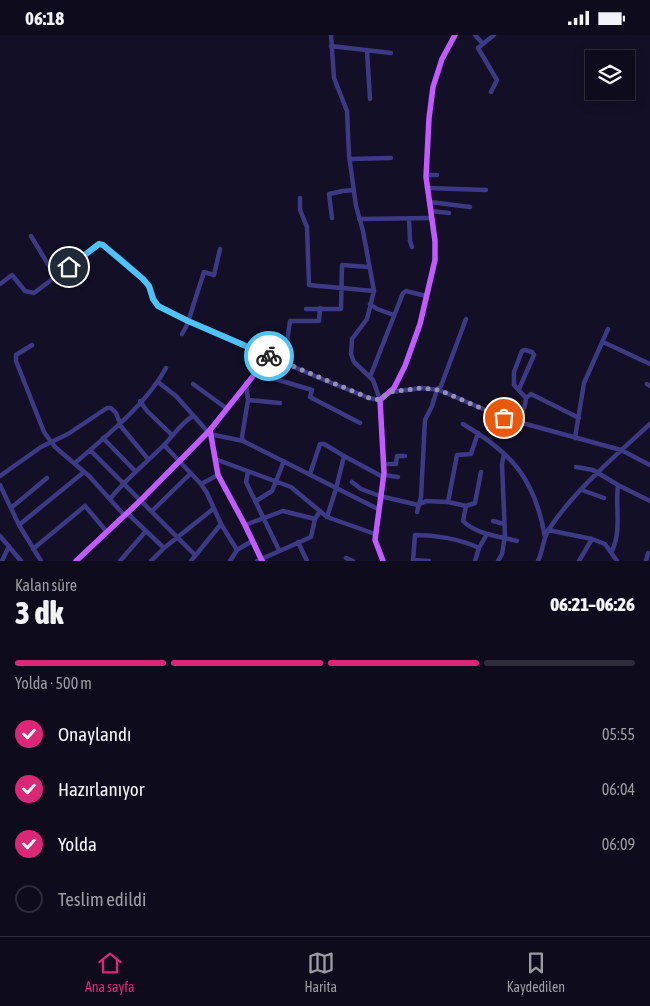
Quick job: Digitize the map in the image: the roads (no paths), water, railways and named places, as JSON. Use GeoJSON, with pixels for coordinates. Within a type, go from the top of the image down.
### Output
{"type":"FeatureCollection","features":[{"type":"Feature","properties":{"kind":"main road"},"geometry":{"type":"LineString","coordinates":[[383,561],[375,540],[384,464],[380,400],[394,388],[405,366],[420,324],[434,260],[435,241],[426,175],[429,118],[433,87],[442,59],[455,35]]}},
{"type":"Feature","properties":{"kind":"main road"},"geometry":{"type":"LineString","coordinates":[[76,561],[126,515],[209,432],[226,408],[269,356]]}},
{"type":"Feature","properties":{"kind":"main road"},"geometry":{"type":"LineString","coordinates":[[209,432],[218,475],[245,525],[260,560]]}},
{"type":"Feature","properties":{"kind":"street"},"geometry":{"type":"LineString","coordinates":[[331,35],[334,77],[346,111],[356,206],[374,291],[367,319],[352,339],[351,354],[354,362],[373,381],[380,400]]}},
{"type":"Feature","properties":{"kind":"street"},"geometry":{"type":"LineString","coordinates":[[475,35],[483,44]]}},
{"type":"Feature","properties":{"kind":"street"},"geometry":{"type":"LineString","coordinates":[[491,92],[498,80],[478,48],[494,35]]}},
{"type":"Feature","properties":{"kind":"street"},"geometry":{"type":"LineString","coordinates":[[331,46],[392,53]]}},
{"type":"Feature","properties":{"kind":"street"},"geometry":{"type":"LineString","coordinates":[[367,50],[370,99]]}},
{"type":"Feature","properties":{"kind":"street"},"geometry":{"type":"LineString","coordinates":[[350,159],[391,157]]}},
{"type":"Feature","properties":{"kind":"street"},"geometry":{"type":"LineString","coordinates":[[426,175],[437,175]]}},
{"type":"Feature","properties":{"kind":"street"},"geometry":{"type":"LineString","coordinates":[[427,188],[486,190]]}},
{"type":"Feature","properties":{"kind":"street"},"geometry":{"type":"LineString","coordinates":[[332,218],[330,194],[354,191]]}},
{"type":"Feature","properties":{"kind":"street"},"geometry":{"type":"LineString","coordinates":[[300,198],[300,210],[307,227],[309,285],[374,291]]}},
{"type":"Feature","properties":{"kind":"street"},"geometry":{"type":"LineString","coordinates":[[430,202],[470,207]]}},
{"type":"Feature","properties":{"kind":"street"},"geometry":{"type":"LineString","coordinates":[[431,211],[449,213]]}},
{"type":"Feature","properties":{"kind":"street"},"geometry":{"type":"LineString","coordinates":[[360,219],[432,218]]}},
{"type":"Feature","properties":{"kind":"street"},"geometry":{"type":"LineString","coordinates":[[409,219],[412,247]]}},
{"type":"Feature","properties":{"kind":"street"},"geometry":{"type":"LineString","coordinates":[[31,236],[55,276]]}},
{"type":"Feature","properties":{"kind":"street"},"geometry":{"type":"LineString","coordinates":[[0,284],[12,275],[25,291],[34,293],[99,244],[103,245],[143,279],[149,286],[153,299],[158,306],[269,356],[369,398],[380,400]]}},
{"type":"Feature","properties":{"kind":"street"},"geometry":{"type":"LineString","coordinates":[[182,334],[204,272],[214,275],[220,249]]}},
{"type":"Feature","properties":{"kind":"street"},"geometry":{"type":"LineString","coordinates":[[306,309],[341,309],[342,265],[369,267]]}},
{"type":"Feature","properties":{"kind":"street"},"geometry":{"type":"LineString","coordinates":[[370,377],[403,293],[406,291],[426,296]]}},
{"type":"Feature","properties":{"kind":"street"},"geometry":{"type":"LineString","coordinates":[[370,304],[377,309],[394,315]]}},
{"type":"Feature","properties":{"kind":"street"},"geometry":{"type":"LineString","coordinates":[[277,359],[288,342],[290,321],[319,321],[320,309]]}},
{"type":"Feature","properties":{"kind":"street"},"geometry":{"type":"LineString","coordinates":[[416,513],[421,497],[425,420],[437,390],[441,386],[466,319]]}},
{"type":"Feature","properties":{"kind":"street"},"geometry":{"type":"LineString","coordinates":[[575,438],[584,383],[608,329]]}},
{"type":"Feature","properties":{"kind":"street"},"geometry":{"type":"LineString","coordinates":[[256,350],[267,335]]}},
{"type":"Feature","properties":{"kind":"street"},"geometry":{"type":"LineString","coordinates":[[603,342],[650,364]]}},
{"type":"Feature","properties":{"kind":"street"},"geometry":{"type":"LineString","coordinates":[[32,345],[16,355],[16,361],[44,432],[126,515],[164,548]]}},
{"type":"Feature","properties":{"kind":"street"},"geometry":{"type":"LineString","coordinates":[[518,423],[526,397],[514,385],[514,372],[522,351],[525,350],[532,352],[534,355],[519,389]]}},
{"type":"Feature","properties":{"kind":"street"},"geometry":{"type":"LineString","coordinates":[[75,463],[119,423],[158,382],[166,368]]}},
{"type":"Feature","properties":{"kind":"street"},"geometry":{"type":"LineString","coordinates":[[255,373],[312,390],[310,397],[360,423]]}},
{"type":"Feature","properties":{"kind":"street"},"geometry":{"type":"LineString","coordinates":[[158,382],[176,396],[209,432],[243,441],[378,509]]}},
{"type":"Feature","properties":{"kind":"street"},"geometry":{"type":"LineString","coordinates":[[243,441],[248,400],[246,383]]}},
{"type":"Feature","properties":{"kind":"street"},"geometry":{"type":"LineString","coordinates":[[193,384],[226,408]]}},
{"type":"Feature","properties":{"kind":"street"},"geometry":{"type":"LineString","coordinates":[[389,392],[422,388],[437,390],[518,423],[621,450],[650,465]]}},
{"type":"Feature","properties":{"kind":"street"},"geometry":{"type":"LineString","coordinates":[[526,397],[531,394],[579,418]]}},
{"type":"Feature","properties":{"kind":"street"},"geometry":{"type":"LineString","coordinates":[[248,400],[280,403]]}},
{"type":"Feature","properties":{"kind":"street"},"geometry":{"type":"LineString","coordinates":[[140,401],[147,411],[172,435]]}},
{"type":"Feature","properties":{"kind":"street"},"geometry":{"type":"LineString","coordinates":[[0,475],[41,447],[111,408],[116,413],[119,423],[148,459]]}},
{"type":"Feature","properties":{"kind":"street"},"geometry":{"type":"LineString","coordinates":[[110,499],[123,483],[164,445],[187,419],[194,416]]}},
{"type":"Feature","properties":{"kind":"street"},"geometry":{"type":"LineString","coordinates":[[463,424],[497,446],[525,477],[540,514],[545,539]]}},
{"type":"Feature","properties":{"kind":"street"},"geometry":{"type":"LineString","coordinates":[[538,561],[548,530],[597,473],[650,424]]}},
{"type":"Feature","properties":{"kind":"street"},"geometry":{"type":"LineString","coordinates":[[448,502],[457,455],[471,454],[478,433]]}},
{"type":"Feature","properties":{"kind":"street"},"geometry":{"type":"LineString","coordinates":[[103,438],[135,471]]}},
{"type":"Feature","properties":{"kind":"street"},"geometry":{"type":"LineString","coordinates":[[310,474],[320,444],[324,444],[383,476],[398,477]]}},
{"type":"Feature","properties":{"kind":"street"},"geometry":{"type":"LineString","coordinates":[[164,445],[201,484],[221,524],[237,549]]}},
{"type":"Feature","properties":{"kind":"street"},"geometry":{"type":"LineString","coordinates":[[90,451],[195,555]]}},
{"type":"Feature","properties":{"kind":"street"},"geometry":{"type":"LineString","coordinates":[[498,561],[502,554],[504,537],[502,464],[504,454]]}},
{"type":"Feature","properties":{"kind":"street"},"geometry":{"type":"LineString","coordinates":[[327,517],[344,456]]}},
{"type":"Feature","properties":{"kind":"street"},"geometry":{"type":"LineString","coordinates":[[384,464],[396,463],[397,456],[404,456]]}},
{"type":"Feature","properties":{"kind":"street"},"geometry":{"type":"LineString","coordinates":[[214,459],[291,487],[327,517],[375,534]]}},
{"type":"Feature","properties":{"kind":"street"},"geometry":{"type":"LineString","coordinates":[[256,501],[272,491],[284,461]]}},
{"type":"Feature","properties":{"kind":"street"},"geometry":{"type":"LineString","coordinates":[[576,467],[593,470],[650,501]]}},
{"type":"Feature","properties":{"kind":"street"},"geometry":{"type":"LineString","coordinates":[[19,525],[84,472]]}},
{"type":"Feature","properties":{"kind":"street"},"geometry":{"type":"LineString","coordinates":[[248,472],[246,482],[279,550]]}},
{"type":"Feature","properties":{"kind":"street"},"geometry":{"type":"LineString","coordinates":[[352,482],[361,489],[380,496],[418,505],[426,501],[466,505],[475,503],[481,472]]}},
{"type":"Feature","properties":{"kind":"street"},"geometry":{"type":"LineString","coordinates":[[152,511],[190,474]]}},
{"type":"Feature","properties":{"kind":"street"},"geometry":{"type":"LineString","coordinates":[[201,484],[218,475]]}},
{"type":"Feature","properties":{"kind":"street"},"geometry":{"type":"LineString","coordinates":[[11,508],[47,478]]}},
{"type":"Feature","properties":{"kind":"street"},"geometry":{"type":"LineString","coordinates":[[0,485],[1,492],[41,561]]}},
{"type":"Feature","properties":{"kind":"street"},"geometry":{"type":"LineString","coordinates":[[612,551],[618,532],[616,502],[618,485]]}},
{"type":"Feature","properties":{"kind":"street"},"geometry":{"type":"LineString","coordinates":[[582,490],[604,498]]}},
{"type":"Feature","properties":{"kind":"street"},"geometry":{"type":"LineString","coordinates":[[466,505],[463,521],[467,525],[487,534],[517,541]]}},
{"type":"Feature","properties":{"kind":"street"},"geometry":{"type":"LineString","coordinates":[[33,549],[85,506],[108,532]]}},
{"type":"Feature","properties":{"kind":"street"},"geometry":{"type":"LineString","coordinates":[[151,561],[177,537],[213,509]]}},
{"type":"Feature","properties":{"kind":"street"},"geometry":{"type":"LineString","coordinates":[[245,525],[278,511],[315,519]]}},
{"type":"Feature","properties":{"kind":"street"},"geometry":{"type":"LineString","coordinates":[[260,560],[311,537],[315,519],[320,511]]}},
{"type":"Feature","properties":{"kind":"street"},"geometry":{"type":"LineString","coordinates":[[493,521],[504,524]]}},
{"type":"Feature","properties":{"kind":"street"},"geometry":{"type":"LineString","coordinates":[[190,561],[221,524]]}},
{"type":"Feature","properties":{"kind":"street"},"geometry":{"type":"LineString","coordinates":[[548,530],[592,539],[605,544],[618,561]]}},
{"type":"Feature","properties":{"kind":"street"},"geometry":{"type":"LineString","coordinates":[[120,561],[146,531]]}},
{"type":"Feature","properties":{"kind":"street"},"geometry":{"type":"LineString","coordinates":[[475,561],[479,548],[487,534]]}},
{"type":"Feature","properties":{"kind":"street"},"geometry":{"type":"LineString","coordinates":[[429,561],[413,561],[415,535],[456,541],[479,548]]}},
{"type":"Feature","properties":{"kind":"street"},"geometry":{"type":"LineString","coordinates":[[0,536],[22,561]]}},
{"type":"Feature","properties":{"kind":"street"},"geometry":{"type":"LineString","coordinates":[[579,561],[592,539]]}},
{"type":"Feature","properties":{"kind":"street"},"geometry":{"type":"LineString","coordinates":[[230,561],[237,549],[252,541]]}},
{"type":"Feature","properties":{"kind":"street"},"geometry":{"type":"LineString","coordinates":[[298,542],[307,561]]}},
{"type":"Feature","properties":{"kind":"street"},"geometry":{"type":"LineString","coordinates":[[2,561],[9,545]]}},
{"type":"Feature","properties":{"kind":"street"},"geometry":{"type":"LineString","coordinates":[[646,561],[648,553]]}},
{"type":"Feature","properties":{"kind":"street"},"geometry":{"type":"LineString","coordinates":[[346,558],[352,561]]}}]}
